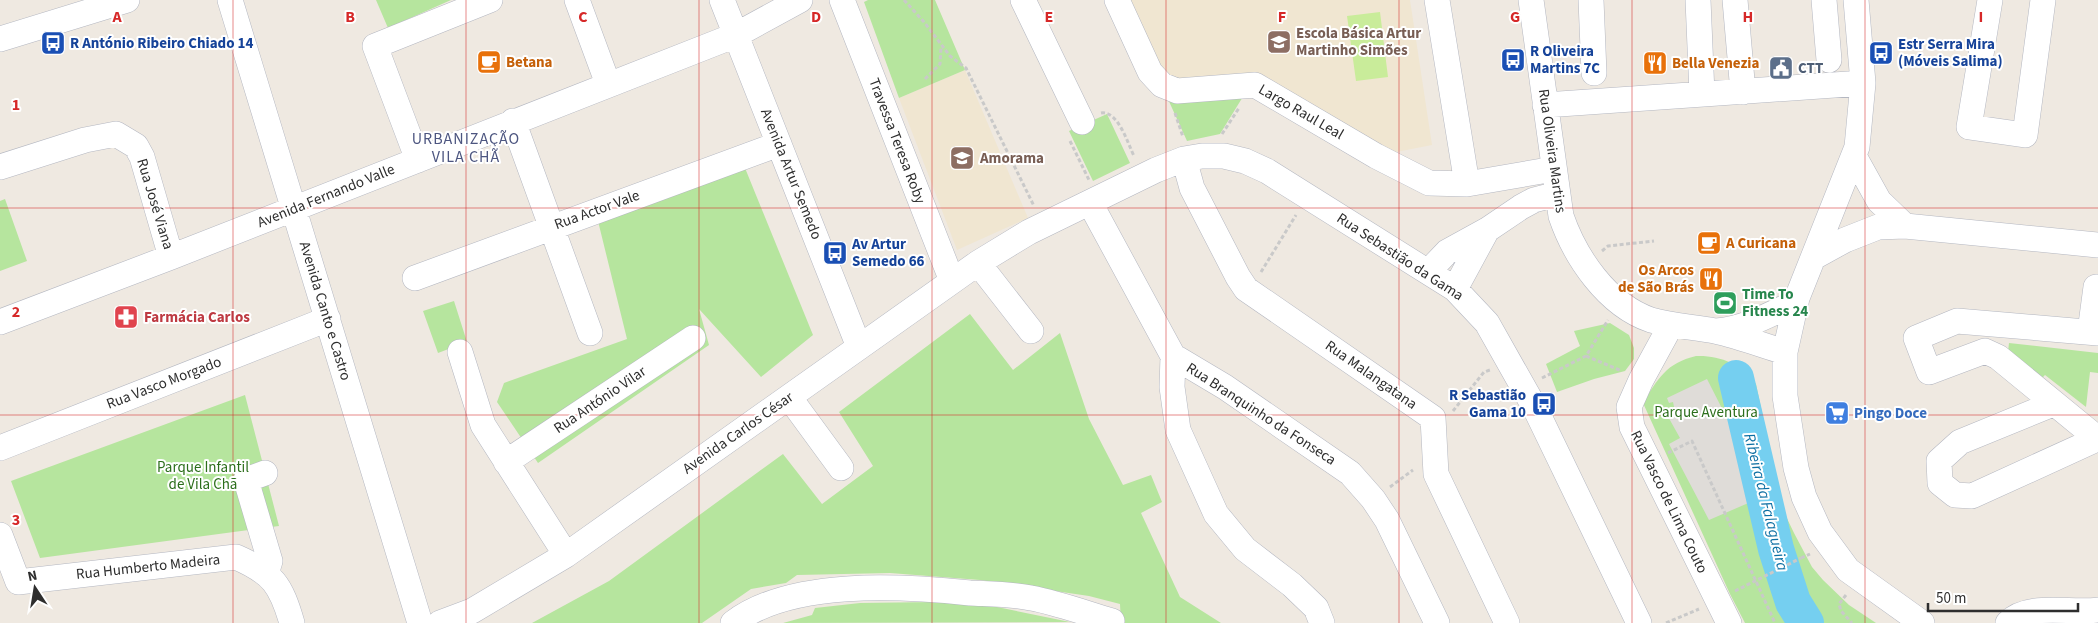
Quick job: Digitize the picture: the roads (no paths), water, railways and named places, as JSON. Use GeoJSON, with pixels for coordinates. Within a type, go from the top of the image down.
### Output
{"type":"FeatureCollection","features":[{"type":"Feature","properties":{"kind":"street"},"geometry":{"type":"LineString","coordinates":[[0,39],[127,0]]}},
{"type":"Feature","properties":{"kind":"street","name":"Avenida Canto e Castro"},"geometry":{"type":"LineString","coordinates":[[230,0],[420,623]]}},
{"type":"Feature","properties":{"kind":"street"},"geometry":{"type":"LineString","coordinates":[[418,160],[375,46],[490,0]]}},
{"type":"Feature","properties":{"kind":"street"},"geometry":{"type":"LineString","coordinates":[[577,0],[608,84]]}},
{"type":"Feature","properties":{"kind":"street","name":"Avenida Artur Semedo"},"geometry":{"type":"LineString","coordinates":[[722,0],[859,347]]}},
{"type":"Feature","properties":{"kind":"street","name":"Avenida Fernando Valle"},"geometry":{"type":"LineString","coordinates":[[0,322],[171,258],[513,121],[736,35],[800,0]]}},
{"type":"Feature","properties":{"kind":"street","name":"Travessa Teresa Roby"},"geometry":{"type":"LineString","coordinates":[[842,0],[952,281]]}},
{"type":"Feature","properties":{"kind":"street"},"geometry":{"type":"LineString","coordinates":[[1023,0],[1076,130]]}},
{"type":"Feature","properties":{"kind":"street","name":"Largo Raul Leal"},"geometry":{"type":"LineString","coordinates":[[1117,0],[1150,72],[1162,85],[1177,91],[1255,85],[1376,156],[1429,183],[1467,184],[1554,169]]}},
{"type":"Feature","properties":{"kind":"street"},"geometry":{"type":"LineString","coordinates":[[1437,0],[1467,184]]}},
{"type":"Feature","properties":{"kind":"street","name":"Rua Oliveira Martins"},"geometry":{"type":"LineString","coordinates":[[1531,0],[1561,216],[1568,237],[1584,266],[1619,301],[1648,319],[1670,325],[1715,331],[1785,352]]}},
{"type":"Feature","properties":{"kind":"street"},"geometry":{"type":"LineString","coordinates":[[1591,0],[1594,73]]}},
{"type":"Feature","properties":{"kind":"street"},"geometry":{"type":"LineString","coordinates":[[1698,0],[1702,94]]}},
{"type":"Feature","properties":{"kind":"street"},"geometry":{"type":"LineString","coordinates":[[1735,0],[1743,92]]}},
{"type":"Feature","properties":{"kind":"street"},"geometry":{"type":"LineString","coordinates":[[1824,0],[1828,60]]}},
{"type":"Feature","properties":{"kind":"street"},"geometry":{"type":"LineString","coordinates":[[1856,0],[1863,83],[1857,147],[1796,302],[1785,352],[1785,396],[1796,468],[1804,497],[1828,545],[1848,570],[1860,580],[1922,623]]}},
{"type":"Feature","properties":{"kind":"street"},"geometry":{"type":"LineString","coordinates":[[1990,0],[1969,127],[2025,135],[2043,0]]}},
{"type":"Feature","properties":{"kind":"street"},"geometry":{"type":"LineString","coordinates":[[1545,105],[1863,83]]}},
{"type":"Feature","properties":{"kind":"street"},"geometry":{"type":"LineString","coordinates":[[513,121],[590,333]]}},
{"type":"Feature","properties":{"kind":"street","name":"Rua José Viana"},"geometry":{"type":"LineString","coordinates":[[0,167],[85,140],[116,134],[136,146],[142,158],[171,258]]}},
{"type":"Feature","properties":{"kind":"street","name":"Rua Actor Vale"},"geometry":{"type":"LineString","coordinates":[[415,278],[779,144]]}},
{"type":"Feature","properties":{"kind":"street","name":"Rua Sebastião da Gama"},"geometry":{"type":"LineString","coordinates":[[1036,229],[1143,176],[1195,157],[1224,156],[1245,161],[1266,171],[1455,289],[1487,323],[1544,424],[1639,623]]}},
{"type":"Feature","properties":{"kind":"street"},"geometry":{"type":"LineString","coordinates":[[1854,156],[1879,201],[1904,226]]}},
{"type":"Feature","properties":{"kind":"street","name":"Rua Malangatana"},"geometry":{"type":"LineString","coordinates":[[1195,157],[1192,188],[1238,277],[1249,291],[1433,418],[1436,474],[1507,623]]}},
{"type":"Feature","properties":{"kind":"street"},"geometry":{"type":"LineString","coordinates":[[1428,272],[1447,252],[1487,230],[1521,207],[1534,200],[1557,194]]}},
{"type":"Feature","properties":{"kind":"street","name":"Rua Branquinho da Fonseca"},"geometry":{"type":"LineString","coordinates":[[1094,201],[1173,356],[1225,387],[1350,473],[1373,499],[1387,520],[1437,623]]}},
{"type":"Feature","properties":{"kind":"street"},"geometry":{"type":"LineString","coordinates":[[1814,257],[1845,240],[1878,227],[1904,226],[2098,245]]}},
{"type":"Feature","properties":{"kind":"street","name":"Avenida Carlos César"},"geometry":{"type":"LineString","coordinates":[[440,623],[472,611],[566,555],[952,281],[978,263],[1036,229]]}},
{"type":"Feature","properties":{"kind":"street"},"geometry":{"type":"LineString","coordinates":[[1455,289],[1487,230]]}},
{"type":"Feature","properties":{"kind":"street"},"geometry":{"type":"LineString","coordinates":[[978,263],[1031,331]]}},
{"type":"Feature","properties":{"kind":"street"},"geometry":{"type":"LineString","coordinates":[[2053,404],[1960,442],[1939,461],[1940,482],[1955,495],[1972,496],[2098,439],[1998,357],[1985,351],[1929,372],[1916,338],[1957,321],[2094,332],[2096,287]]}},
{"type":"Feature","properties":{"kind":"street","name":"Rua Oliveira Martins"},"geometry":{"type":"LineString","coordinates":[[1715,331],[1726,330],[1796,302]]}},
{"type":"Feature","properties":{"kind":"street","name":"Rua Vasco Morgado"},"geometry":{"type":"LineString","coordinates":[[0,448],[328,319]]}},
{"type":"Feature","properties":{"kind":"street","name":"Rua Vasco de Lima Couto"},"geometry":{"type":"LineString","coordinates":[[1670,325],[1629,407],[1632,427],[1727,596],[1729,623]]}},
{"type":"Feature","properties":{"kind":"street","name":"Rua António Vilar"},"geometry":{"type":"LineString","coordinates":[[506,462],[693,338]]}},
{"type":"Feature","properties":{"kind":"street"},"geometry":{"type":"LineString","coordinates":[[460,352],[483,425],[566,555]]}},
{"type":"Feature","properties":{"kind":"street"},"geometry":{"type":"LineString","coordinates":[[1173,356],[1172,386],[1178,430],[1216,514],[1245,549],[1292,584],[1316,608],[1322,623]]}},
{"type":"Feature","properties":{"kind":"street"},"geometry":{"type":"LineString","coordinates":[[789,397],[841,468]]}},
{"type":"Feature","properties":{"kind":"street"},"geometry":{"type":"LineString","coordinates":[[265,473],[246,480],[270,561],[266,574]]}},
{"type":"Feature","properties":{"kind":"street","name":"Rua Humberto Madeira"},"geometry":{"type":"LineString","coordinates":[[0,535],[18,582],[236,557],[258,566],[273,579],[285,598],[292,623]]}},
{"type":"Feature","properties":{"kind":"street"},"geometry":{"type":"LineString","coordinates":[[733,623],[744,614],[785,599],[844,588],[921,588],[1031,598],[1112,621]]}},
{"type":"Feature","properties":{"kind":"street"},"geometry":{"type":"LineString","coordinates":[[2008,623],[2022,613],[2034,610],[2073,612],[2098,610]]}},
{"type":"Feature","properties":{"kind":"waterway","name":"Ribeira da Falagueira"},"geometry":{"type":"LineString","coordinates":[[1736,378],[1776,549],[1793,602],[1806,623]]}},
{"type":"Feature","properties":{"kind":"place","name":"Escola Básica Artur Martinho Simões"},"geometry":{"type":"Point","coordinates":[1279,42]}},
{"type":"Feature","properties":{"kind":"place","name":"R António Ribeiro Chiado 14"},"geometry":{"type":"Point","coordinates":[53,43]}},
{"type":"Feature","properties":{"kind":"place","name":"Estr Serra Mira (Móveis Salima)"},"geometry":{"type":"Point","coordinates":[1881,53]}},
{"type":"Feature","properties":{"kind":"place","name":"R Oliveira Martins 7C"},"geometry":{"type":"Point","coordinates":[1513,60]}},
{"type":"Feature","properties":{"kind":"place","name":"Betana"},"geometry":{"type":"Point","coordinates":[489,62]}},
{"type":"Feature","properties":{"kind":"place","name":"Bella Venezia"},"geometry":{"type":"Point","coordinates":[1655,63]}},
{"type":"Feature","properties":{"kind":"place","name":"CTT"},"geometry":{"type":"Point","coordinates":[1781,68]}},
{"type":"Feature","properties":{"kind":"place","name":"Amorama"},"geometry":{"type":"Point","coordinates":[962,158]}},
{"type":"Feature","properties":{"kind":"place","name":"A Curicana"},"geometry":{"type":"Point","coordinates":[1709,243]}},
{"type":"Feature","properties":{"kind":"place","name":"Av Artur Semedo 66"},"geometry":{"type":"Point","coordinates":[835,253]}},
{"type":"Feature","properties":{"kind":"place","name":"Os Arcos de São Brás"},"geometry":{"type":"Point","coordinates":[1711,279]}},
{"type":"Feature","properties":{"kind":"place","name":"Time To Fitness 24"},"geometry":{"type":"Point","coordinates":[1725,303]}},
{"type":"Feature","properties":{"kind":"place","name":"Farmácia Carlos"},"geometry":{"type":"Point","coordinates":[126,317]}},
{"type":"Feature","properties":{"kind":"place","name":"R Sebastião Gama 10"},"geometry":{"type":"Point","coordinates":[1544,404]}},
{"type":"Feature","properties":{"kind":"place","name":"Pingo Doce"},"geometry":{"type":"Point","coordinates":[1837,413]}},
{"type":"Feature","properties":{"kind":"district","name":"URBANIZAÇÃO VILA CHÃ"},"geometry":{"type":"Point","coordinates":[466,148]}},
{"type":"Feature","properties":{"kind":"park label","name":"Parque Aventura"},"geometry":{"type":"Point","coordinates":[1706,412]}},
{"type":"Feature","properties":{"kind":"park label","name":"Parque Infantil de Vila Chã"},"geometry":{"type":"Point","coordinates":[203,476]}}]}
